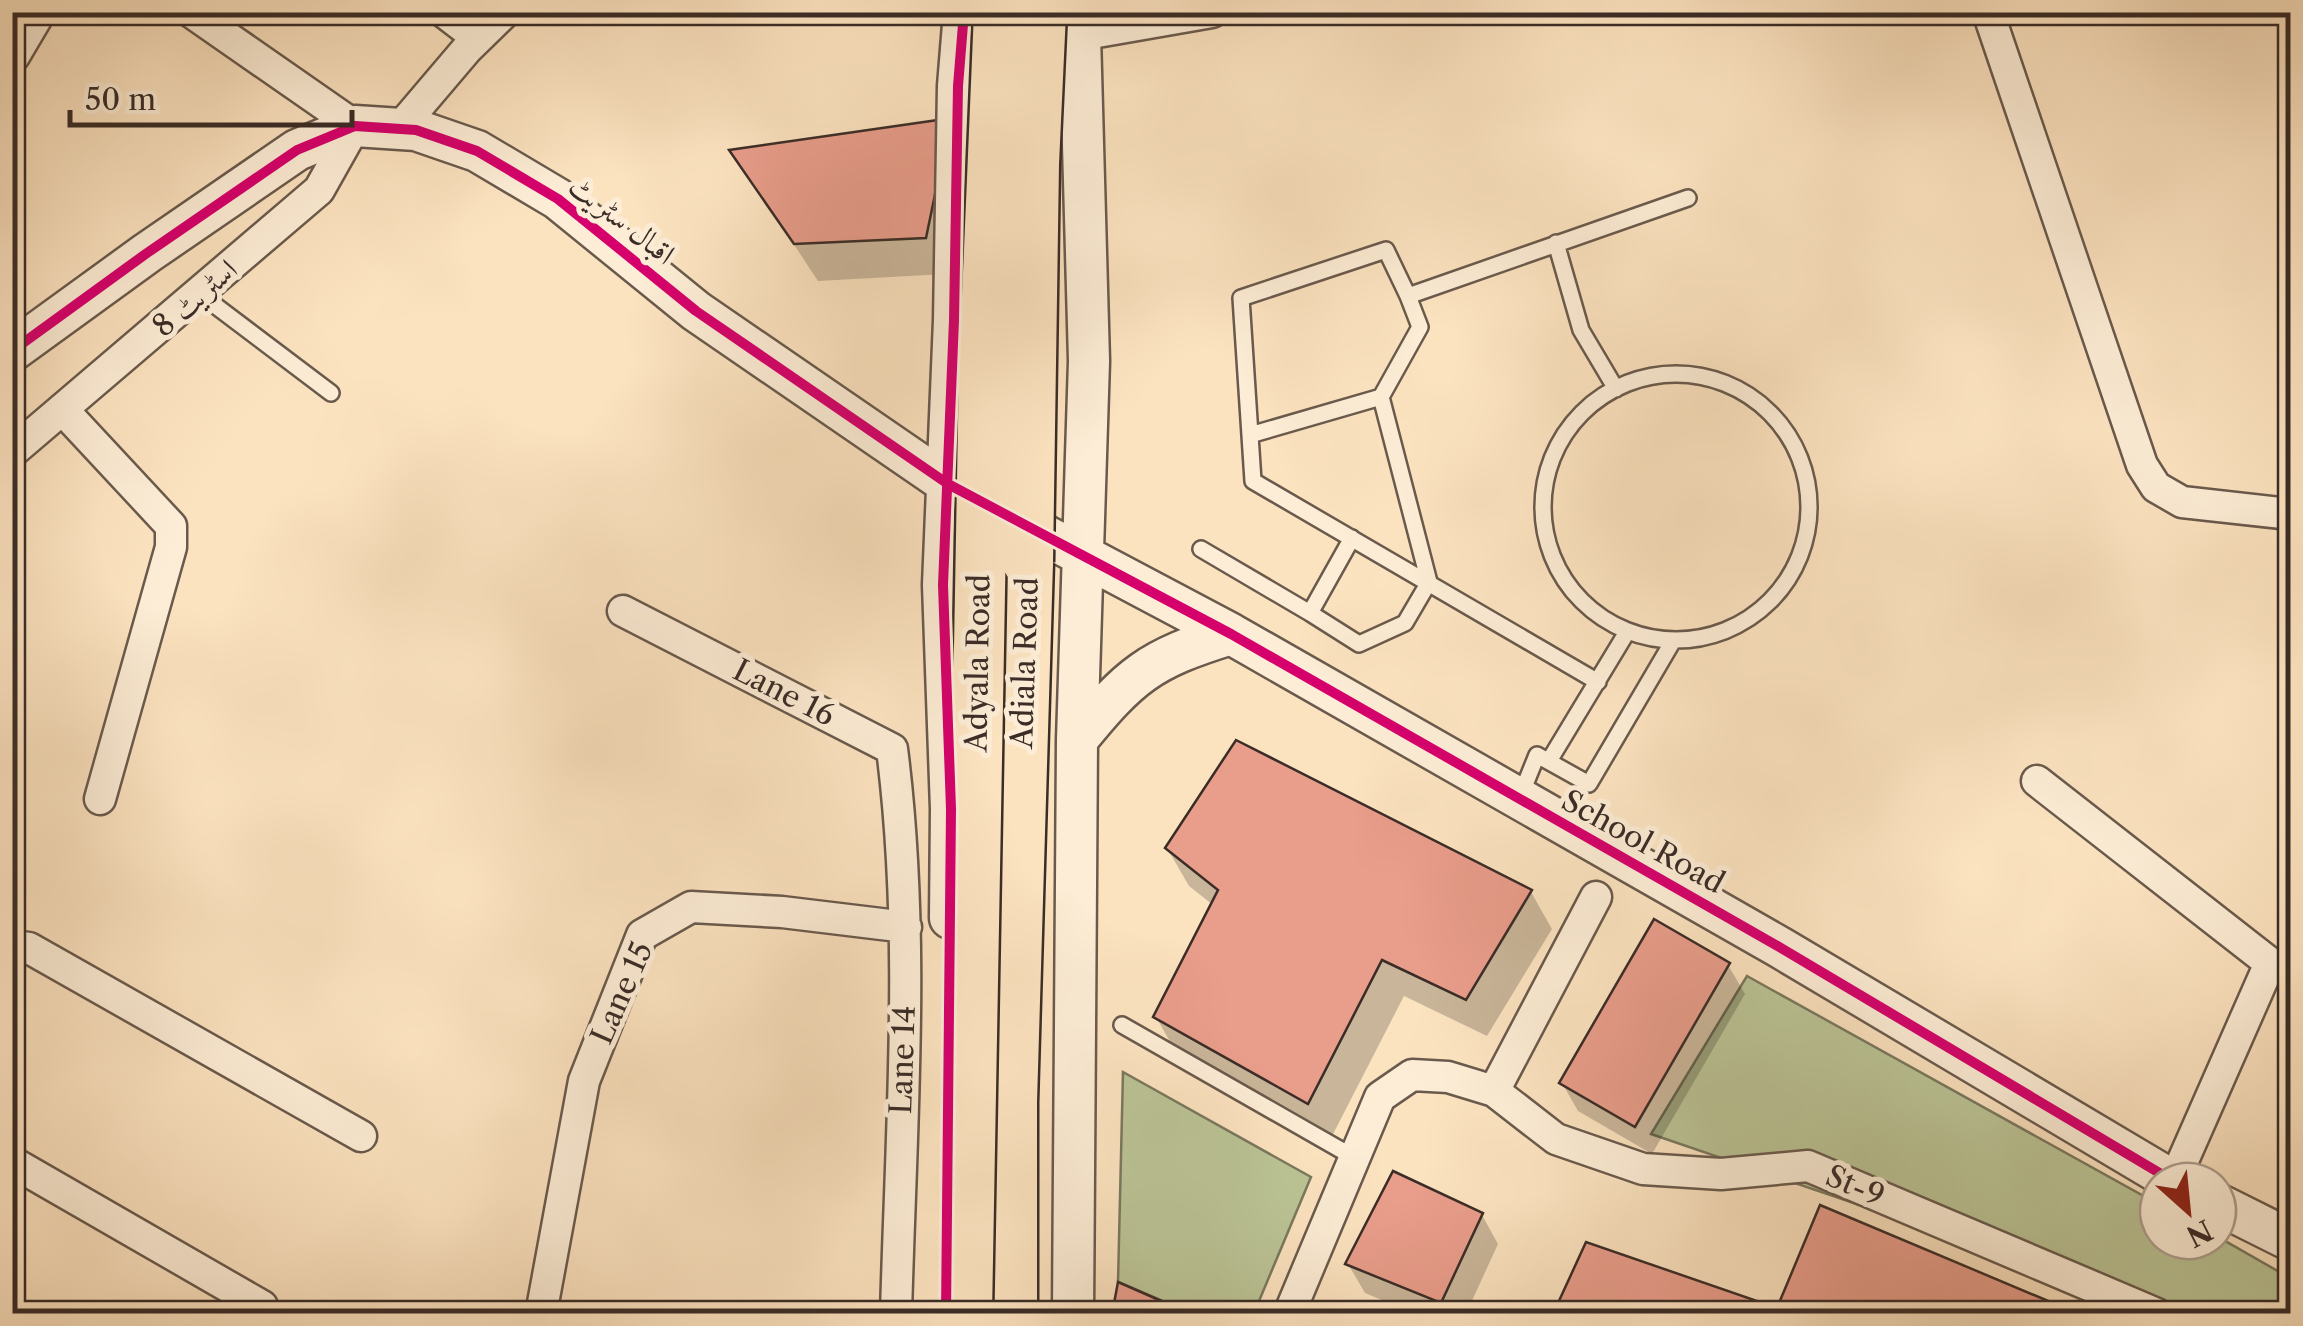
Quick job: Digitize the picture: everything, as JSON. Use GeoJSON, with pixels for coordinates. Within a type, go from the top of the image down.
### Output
{"type":"FeatureCollection","features":[{"type":"Feature","properties":{"kind":"main road","name":"Adyala Road"},"geometry":{"type":"LineString","coordinates":[[967,1314],[984,370],[999,12]]}},
{"type":"Feature","properties":{"kind":"main road","name":"Adiala Road"},"geometry":{"type":"LineString","coordinates":[[1012,1314],[1012,1102],[1028,562],[1037,50],[1068,20]]}},
{"type":"Feature","properties":{"kind":"street"},"geometry":{"type":"LineString","coordinates":[[14,56],[40,12]]}},
{"type":"Feature","properties":{"kind":"street"},"geometry":{"type":"LineString","coordinates":[[191,12],[355,126]]}},
{"type":"Feature","properties":{"kind":"street"},"geometry":{"type":"LineString","coordinates":[[444,12],[478,38]]}},
{"type":"Feature","properties":{"kind":"street"},"geometry":{"type":"LineString","coordinates":[[399,129],[505,12]]}},
{"type":"Feature","properties":{"kind":"street"},"geometry":{"type":"LineString","coordinates":[[946,1314],[951,809],[943,585],[958,86],[964,12]]}},
{"type":"Feature","properties":{"kind":"street"},"geometry":{"type":"LineString","coordinates":[[1073,1314],[1076,740],[1090,361],[1068,20],[1212,12]]}},
{"type":"Feature","properties":{"kind":"street"},"geometry":{"type":"LineString","coordinates":[[1988,12],[2142,465],[2156,487],[2182,502],[2290,514]]}},
{"type":"Feature","properties":{"kind":"street","name":"اقبال سٹریٹ"},"geometry":{"type":"LineString","coordinates":[[12,351],[147,252],[297,150],[355,126],[416,130],[477,151],[558,199],[696,311],[948,484],[1083,558]]}},
{"type":"Feature","properties":{"kind":"street","name":"اسٹریٹ 8"},"geometry":{"type":"LineString","coordinates":[[12,452],[318,190],[355,126]]}},
{"type":"Feature","properties":{"kind":"street"},"geometry":{"type":"LineString","coordinates":[[62,410],[170,526],[171,547],[100,799]]}},
{"type":"Feature","properties":{"kind":"street","name":"School Road"},"geometry":{"type":"LineString","coordinates":[[1083,558],[1230,634],[1781,948],[2139,1161]]}},
{"type":"Feature","properties":{"kind":"street","name":"Lane 16"},"geometry":{"type":"LineString","coordinates":[[622,610],[892,749],[900,808]]}},
{"type":"Feature","properties":{"kind":"street"},"geometry":{"type":"LineString","coordinates":[[1076,740],[1118,690],[1147,668],[1179,650],[1230,634]]}},
{"type":"Feature","properties":{"kind":"street"},"geometry":{"type":"LineString","coordinates":[[2036,781],[2280,962],[2183,1161]]}},
{"type":"Feature","properties":{"kind":"street","name":"Lane 14"},"geometry":{"type":"LineString","coordinates":[[896,1314],[906,927],[900,808]]}},
{"type":"Feature","properties":{"kind":"street"},"geometry":{"type":"LineString","coordinates":[[1292,1313],[1380,1097],[1412,1075],[1448,1077],[1494,1090],[1596,898]]}},
{"type":"Feature","properties":{"kind":"street","name":"Lane 15"},"geometry":{"type":"LineString","coordinates":[[541,1314],[584,1081],[642,934],[691,907],[782,912],[906,927]]}},
{"type":"Feature","properties":{"kind":"street"},"geometry":{"type":"LineString","coordinates":[[12,955],[21,947],[30,948],[360,1136]]}},
{"type":"Feature","properties":{"kind":"street","name":"St-9"},"geometry":{"type":"LineString","coordinates":[[1494,1090],[1556,1138],[1643,1170],[1720,1174],[1808,1166],[2158,1314]]}},
{"type":"Feature","properties":{"kind":"street"},"geometry":{"type":"LineString","coordinates":[[12,1162],[262,1306]]}},
{"type":"Feature","properties":{"kind":"street"},"geometry":{"type":"LineString","coordinates":[[2238,1214],[2290,1240]]}},
{"type":"Feature","properties":{"kind":"lane"},"geometry":{"type":"LineString","coordinates":[[1408,296],[1688,198]]}},
{"type":"Feature","properties":{"kind":"lane"},"geometry":{"type":"LineString","coordinates":[[1556,244],[1581,330],[1616,388]]}},
{"type":"Feature","properties":{"kind":"lane"},"geometry":{"type":"LineString","coordinates":[[1202,549],[1360,644],[1405,623],[1429,582],[1382,397],[1420,327],[1386,250],[1241,298],[1252,481],[1429,582],[1598,682]]}},
{"type":"Feature","properties":{"kind":"lane"},"geometry":{"type":"LineString","coordinates":[[200,294],[330,393]]}},
{"type":"Feature","properties":{"kind":"lane"},"geometry":{"type":"LineString","coordinates":[[1679,372],[1725,382],[1765,406],[1794,442],[1809,486],[1808,532],[1791,576],[1760,612],[1720,634],[1673,641],[1628,632],[1588,608],[1558,572],[1543,528],[1544,481],[1561,438],[1592,402],[1616,388],[1633,380],[1679,372]]}},
{"type":"Feature","properties":{"kind":"lane"},"geometry":{"type":"LineString","coordinates":[[1250,436],[1382,397]]}},
{"type":"Feature","properties":{"kind":"lane"},"geometry":{"type":"LineString","coordinates":[[1310,613],[1352,538]]}},
{"type":"Feature","properties":{"kind":"lane"},"geometry":{"type":"LineString","coordinates":[[1549,761],[1628,632]]}},
{"type":"Feature","properties":{"kind":"lane"},"geometry":{"type":"LineString","coordinates":[[1518,801],[1537,754],[1589,784],[1673,641]]}},
{"type":"Feature","properties":{"kind":"lane"},"geometry":{"type":"LineString","coordinates":[[1122,1024],[1356,1158]]}},
{"type":"Feature","properties":{"kind":"green space"},"geometry":{"type":"Polygon","coordinates":[[[1747,976],[2138,1193],[2138,1261],[2238,1261],[2238,1248],[2290,1278],[2290,1313],[2176,1313],[1651,1134],[1747,976]]]}},
{"type":"Feature","properties":{"kind":"green space"},"geometry":{"type":"Polygon","coordinates":[[[1123,1072],[1311,1177],[1254,1313],[1191,1313],[1118,1282],[1123,1072]]]}},
{"type":"Feature","properties":{"kind":"building"},"geometry":{"type":"Polygon","coordinates":[[[938,120],[938,180],[926,238],[794,244],[729,150],[938,120]]]}},
{"type":"Feature","properties":{"kind":"building"},"geometry":{"type":"Polygon","coordinates":[[[1236,740],[1532,890],[1466,1000],[1382,960],[1308,1104],[1153,1017],[1218,890],[1165,848],[1236,740]]]}},
{"type":"Feature","properties":{"kind":"building"},"geometry":{"type":"Polygon","coordinates":[[[1654,919],[1730,963],[1635,1127],[1559,1083],[1654,919]]]}},
{"type":"Feature","properties":{"kind":"building"},"geometry":{"type":"Polygon","coordinates":[[[1393,1171],[1483,1213],[1441,1303],[1345,1264],[1393,1171]]]}},
{"type":"Feature","properties":{"kind":"building"},"geometry":{"type":"Polygon","coordinates":[[[1820,1205],[2079,1314],[1553,1314],[1586,1242],[1777,1308],[1820,1205]]]}},
{"type":"Feature","properties":{"kind":"building"},"geometry":{"type":"Polygon","coordinates":[[[1118,1282],[1191,1314],[1112,1314],[1118,1282]]]}},
{"type":"Feature","properties":{"kind":"cycle path"},"geometry":{"type":"LineString","coordinates":[[946,1314],[951,809],[943,585],[954,320],[958,86],[964,12]]}},
{"type":"Feature","properties":{"kind":"cycle path"},"geometry":{"type":"LineString","coordinates":[[12,351],[297,150],[355,126],[416,130],[477,151],[558,199],[696,311],[948,484],[1231,634],[1781,948],[2139,1161]]}}]}
